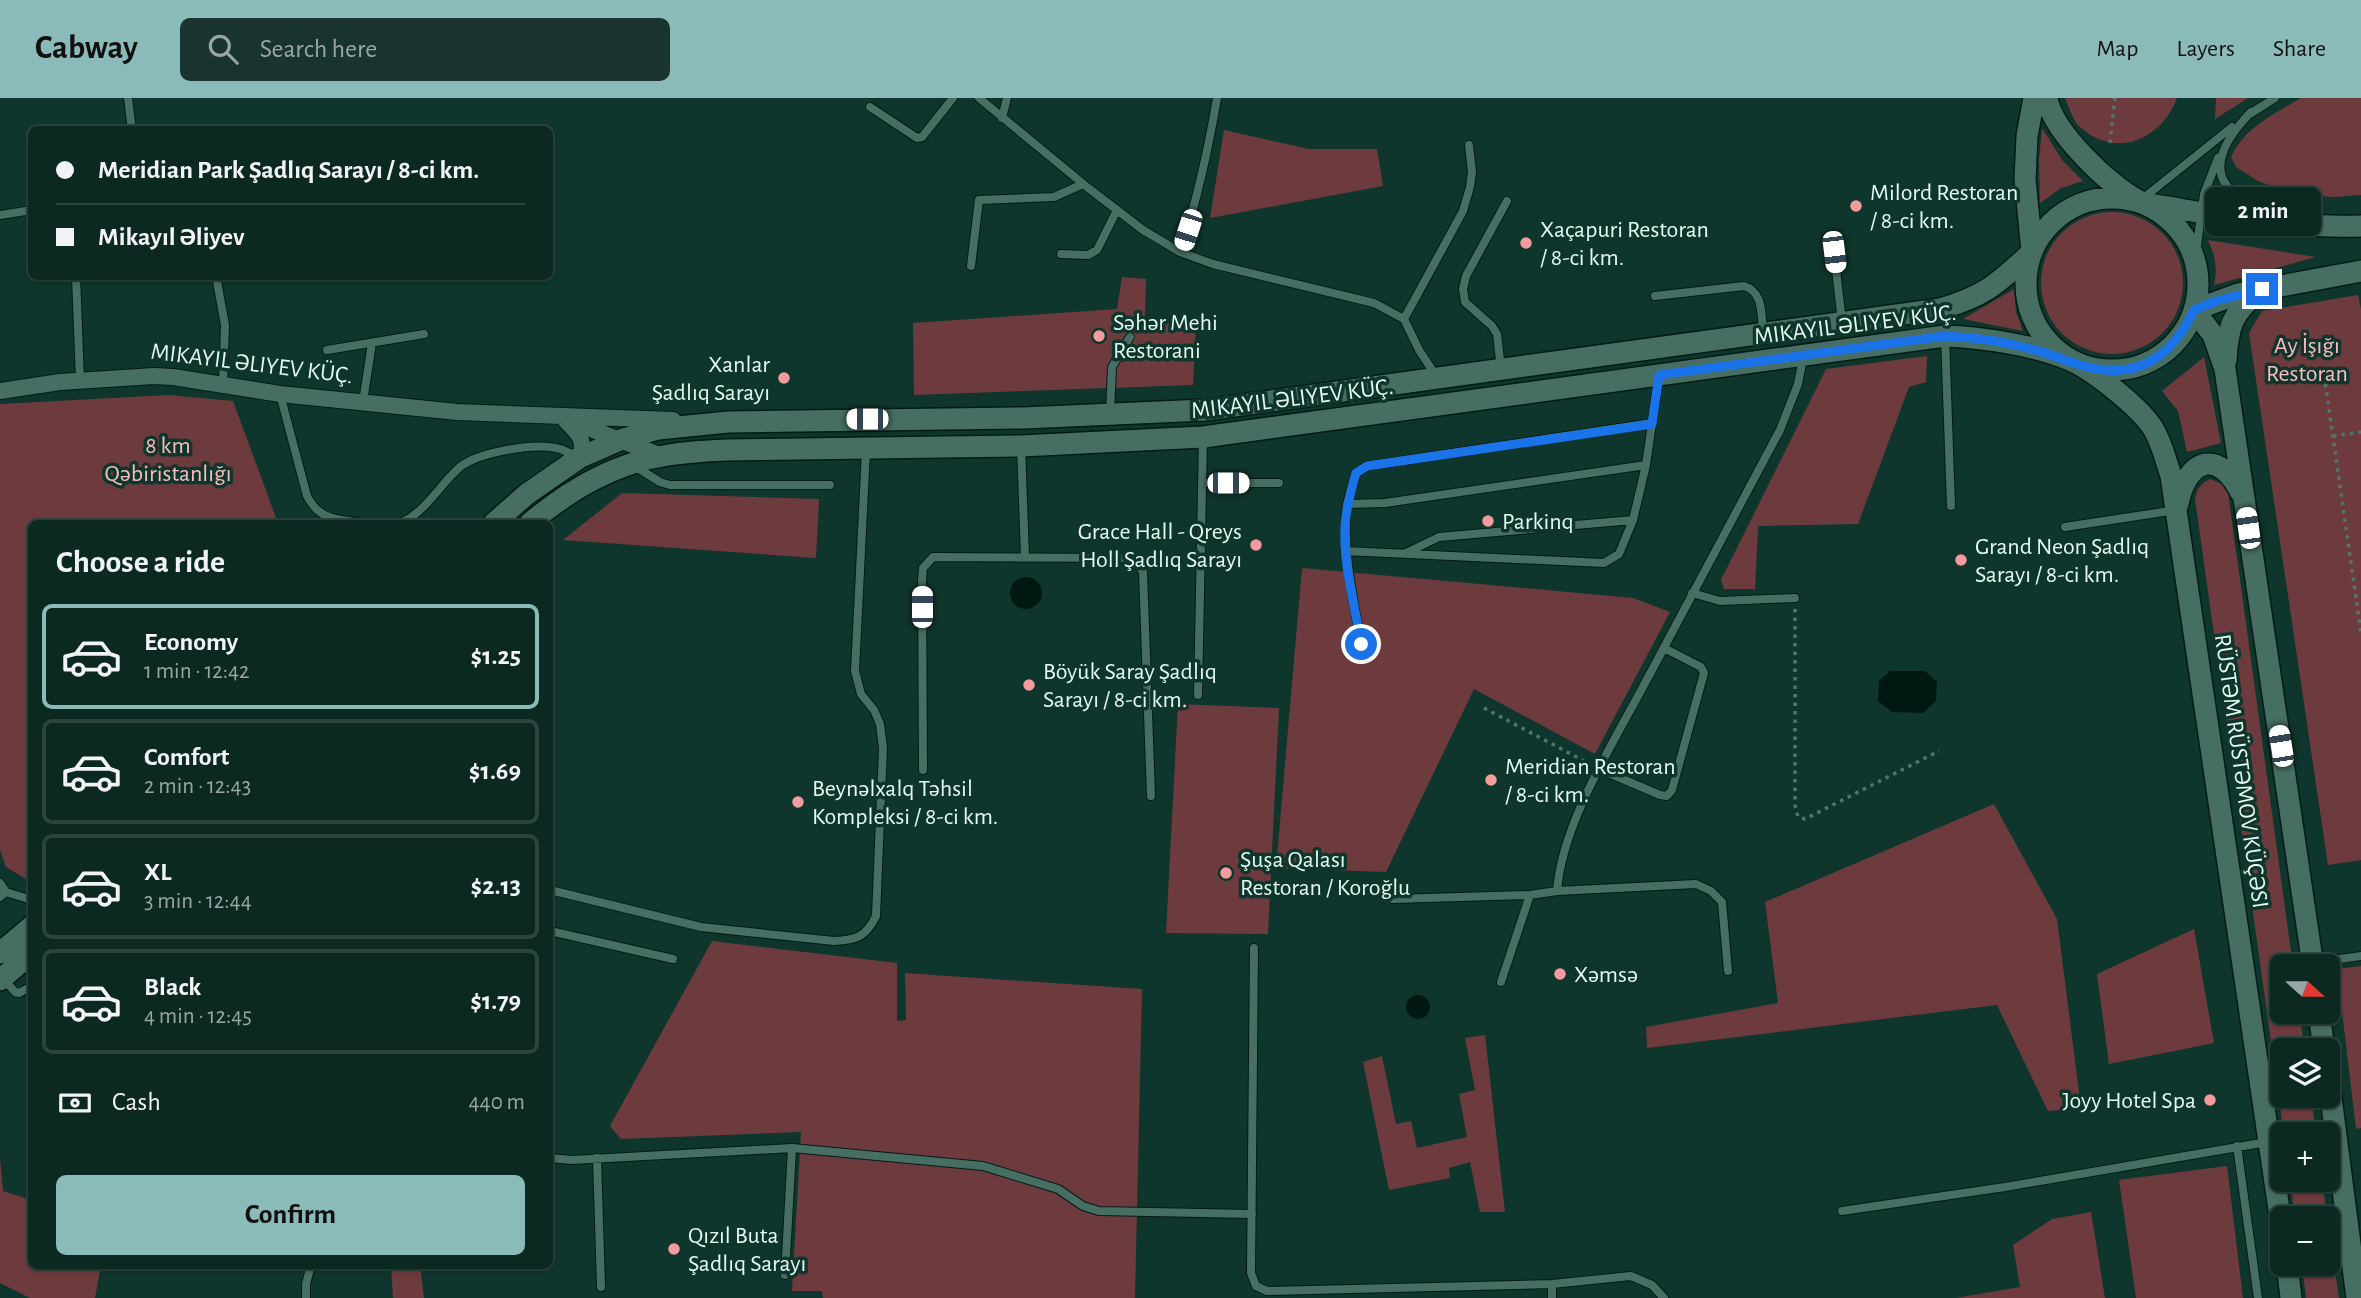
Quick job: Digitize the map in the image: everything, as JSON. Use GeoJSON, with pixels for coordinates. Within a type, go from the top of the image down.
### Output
{"type":"FeatureCollection","features":[{"type":"Feature","properties":{"kind":"main road"},"geometry":{"type":"LineString","coordinates":[[2032,252],[2025,178],[2027,136],[2034,98]]}},
{"type":"Feature","properties":{"kind":"main road"},"geometry":{"type":"LineString","coordinates":[[534,520],[569,494],[597,478],[630,463],[662,456],[727,450],[1021,446],[1203,437],[1945,336],[2005,343],[2096,369],[2121,370],[2145,364],[2167,351],[2184,332],[2194,310],[2199,285],[2195,261],[2185,238],[2169,219],[2139,202],[2080,153],[2063,133],[2048,106],[2047,98]]}},
{"type":"Feature","properties":{"kind":"main road"},"geometry":{"type":"LineString","coordinates":[[2072,361],[2055,349],[2041,333],[2031,314],[2026,294],[2026,272],[2032,252],[2045,229],[2064,212],[2088,201],[2113,197],[2255,220],[2361,226]]}},
{"type":"Feature","properties":{"kind":"main road"},"geometry":{"type":"LineString","coordinates":[[497,520],[527,494],[579,458],[620,440],[658,429],[729,422],[1023,418],[1205,410],[1940,309],[1960,303],[1995,286],[2032,252]]}},
{"type":"Feature","properties":{"kind":"main road"},"geometry":{"type":"LineString","coordinates":[[2194,310],[2216,301],[2262,289],[2361,271]]}},
{"type":"Feature","properties":{"kind":"main road"},"geometry":{"type":"LineString","coordinates":[[2225,369],[2230,327],[2236,312],[2262,289]]}},
{"type":"Feature","properties":{"kind":"main road","name":"RÜSTƏM RÜSTƏMOV KÜÇƏSI"},"geometry":{"type":"LineString","coordinates":[[2194,310],[2213,335],[2225,369],[2311,954]]}},
{"type":"Feature","properties":{"kind":"main road","name":"RÜSTƏM RÜSTƏMOV KÜÇƏSI"},"geometry":{"type":"LineString","coordinates":[[2072,361],[2117,391],[2141,412],[2154,430],[2171,476],[2270,1141]]}},
{"type":"Feature","properties":{"kind":"main road"},"geometry":{"type":"LineString","coordinates":[[2177,510],[2180,491],[2186,478],[2194,468],[2204,464],[2216,465],[2225,470],[2238,487],[2244,501]]}},
{"type":"Feature","properties":{"kind":"main road"},"geometry":{"type":"LineString","coordinates":[[0,953],[28,929]]}},
{"type":"Feature","properties":{"kind":"main road"},"geometry":{"type":"LineString","coordinates":[[1,979],[28,956]]}},
{"type":"Feature","properties":{"kind":"main road"},"geometry":{"type":"LineString","coordinates":[[2332,1108],[2357,1298]]}},
{"type":"Feature","properties":{"kind":"main road"},"geometry":{"type":"LineString","coordinates":[[2288,1276],[2291,1298]]}},
{"type":"Feature","properties":{"kind":"street"},"geometry":{"type":"LineString","coordinates":[[0,391],[80,380],[154,376],[280,394],[457,412],[729,422]]}},
{"type":"Feature","properties":{"kind":"street"},"geometry":{"type":"LineString","coordinates":[[562,417],[662,456]]}},
{"type":"Feature","properties":{"kind":"street"},"geometry":{"type":"LineString","coordinates":[[562,417],[582,440],[583,450],[579,458]]}},
{"type":"Feature","properties":{"kind":"lane"},"geometry":{"type":"LineString","coordinates":[[128,98],[132,126]]}},
{"type":"Feature","properties":{"kind":"lane"},"geometry":{"type":"LineString","coordinates":[[870,107],[917,138],[922,136],[953,98]]}},
{"type":"Feature","properties":{"kind":"lane"},"geometry":{"type":"LineString","coordinates":[[979,98],[1116,210],[1180,252],[1213,264],[1374,303],[1404,319],[1419,350],[1439,379]]}},
{"type":"Feature","properties":{"kind":"lane"},"geometry":{"type":"LineString","coordinates":[[1002,118],[1007,98]]}},
{"type":"Feature","properties":{"kind":"lane"},"geometry":{"type":"LineString","coordinates":[[1180,252],[1195,208],[1217,98]]}},
{"type":"Feature","properties":{"kind":"lane"},"geometry":{"type":"LineString","coordinates":[[2139,202],[2251,113],[2275,98]]}},
{"type":"Feature","properties":{"kind":"lane"},"geometry":{"type":"LineString","coordinates":[[2195,261],[2200,212],[2210,177],[2237,126],[2251,113]]}},
{"type":"Feature","properties":{"kind":"lane"},"geometry":{"type":"LineString","coordinates":[[1404,319],[1462,211],[1471,180],[1469,145]]}},
{"type":"Feature","properties":{"kind":"lane"},"geometry":{"type":"LineString","coordinates":[[2222,151],[2220,169],[2224,182],[2235,193],[2260,206],[2321,224]]}},
{"type":"Feature","properties":{"kind":"lane"},"geometry":{"type":"LineString","coordinates":[[971,266],[979,200],[1054,197],[1083,184]]}},
{"type":"Feature","properties":{"kind":"lane"},"geometry":{"type":"LineString","coordinates":[[1501,369],[1497,334],[1492,326],[1465,302],[1463,289],[1466,276],[1507,201]]}},
{"type":"Feature","properties":{"kind":"lane"},"geometry":{"type":"LineString","coordinates":[[1061,254],[1088,256],[1097,250],[1116,210]]}},
{"type":"Feature","properties":{"kind":"lane"},"geometry":{"type":"LineString","coordinates":[[0,215],[28,211]]}},
{"type":"Feature","properties":{"kind":"lane"},"geometry":{"type":"LineString","coordinates":[[1834,252],[1842,322]]}},
{"type":"Feature","properties":{"kind":"lane"},"geometry":{"type":"LineString","coordinates":[[76,280],[80,380]]}},
{"type":"Feature","properties":{"kind":"lane"},"geometry":{"type":"LineString","coordinates":[[217,280],[225,325],[223,385]]}},
{"type":"Feature","properties":{"kind":"lane"},"geometry":{"type":"LineString","coordinates":[[1655,296],[1744,286],[1753,289],[1758,294],[1763,333]]}},
{"type":"Feature","properties":{"kind":"lane"},"geometry":{"type":"LineString","coordinates":[[327,350],[424,334]]}},
{"type":"Feature","properties":{"kind":"lane"},"geometry":{"type":"LineString","coordinates":[[1945,336],[1951,506]]}},
{"type":"Feature","properties":{"kind":"lane"},"geometry":{"type":"LineString","coordinates":[[1110,414],[1112,367],[1130,337]]}},
{"type":"Feature","properties":{"kind":"lane"},"geometry":{"type":"LineString","coordinates":[[363,402],[372,343]]}},
{"type":"Feature","properties":{"kind":"lane"},"geometry":{"type":"LineString","coordinates":[[1557,891],[1559,867],[1566,842],[1600,769],[1780,430],[1798,384],[1803,355]]}},
{"type":"Feature","properties":{"kind":"lane"},"geometry":{"type":"LineString","coordinates":[[1345,551],[1604,563],[1619,554],[1633,520],[1646,465],[1659,375]]}},
{"type":"Feature","properties":{"kind":"lane"},"geometry":{"type":"LineString","coordinates":[[280,394],[307,496],[313,508],[328,517],[345,520]]}},
{"type":"Feature","properties":{"kind":"lane"},"geometry":{"type":"LineString","coordinates":[[1361,644],[1345,551],[1347,504],[1356,473],[1367,466],[1652,424]]}},
{"type":"Feature","properties":{"kind":"lane"},"geometry":{"type":"LineString","coordinates":[[1198,695],[1203,437]]}},
{"type":"Feature","properties":{"kind":"lane"},"geometry":{"type":"LineString","coordinates":[[1021,446],[1025,557]]}},
{"type":"Feature","properties":{"kind":"lane"},"geometry":{"type":"LineString","coordinates":[[408,520],[415,517],[463,465],[487,454],[529,447],[553,447],[579,458]]}},
{"type":"Feature","properties":{"kind":"lane"},"geometry":{"type":"LineString","coordinates":[[553,891],[701,927],[834,941],[854,940],[870,928],[876,916],[883,748],[880,724],[874,710],[861,694],[855,671],[866,449]]}},
{"type":"Feature","properties":{"kind":"lane"},"geometry":{"type":"LineString","coordinates":[[630,463],[660,482],[670,485],[830,485]]}},
{"type":"Feature","properties":{"kind":"lane"},"geometry":{"type":"LineString","coordinates":[[1347,504],[1385,503],[1646,465]]}},
{"type":"Feature","properties":{"kind":"lane"},"geometry":{"type":"LineString","coordinates":[[1202,483],[1279,483]]}},
{"type":"Feature","properties":{"kind":"lane"},"geometry":{"type":"LineString","coordinates":[[2064,527],[2177,510]]}},
{"type":"Feature","properties":{"kind":"lane"},"geometry":{"type":"LineString","coordinates":[[1405,554],[1439,537],[1633,520]]}},
{"type":"Feature","properties":{"kind":"lane"},"geometry":{"type":"LineString","coordinates":[[923,770],[923,568],[933,557],[1126,558],[1136,562],[1143,572],[1152,796]]}},
{"type":"Feature","properties":{"kind":"lane"},"geometry":{"type":"LineString","coordinates":[[1692,593],[1720,601],[1795,598]]}},
{"type":"Feature","properties":{"kind":"lane"},"geometry":{"type":"LineString","coordinates":[[1600,769],[1660,796],[1667,796],[1672,790],[1704,673],[1700,667],[1664,648]]}},
{"type":"Feature","properties":{"kind":"lane"},"geometry":{"type":"LineString","coordinates":[[0,883],[3,895],[28,899]]}},
{"type":"Feature","properties":{"kind":"lane"},"geometry":{"type":"LineString","coordinates":[[1393,899],[1530,895],[1557,891],[1696,884],[1711,891],[1722,902],[1728,971]]}},
{"type":"Feature","properties":{"kind":"lane"},"geometry":{"type":"LineString","coordinates":[[1501,982],[1530,895]]}},
{"type":"Feature","properties":{"kind":"lane"},"geometry":{"type":"LineString","coordinates":[[553,932],[673,960]]}},
{"type":"Feature","properties":{"kind":"lane"},"geometry":{"type":"LineString","coordinates":[[1254,948],[1251,1273],[1256,1286],[1267,1295],[1552,1283],[1631,1276],[1652,1285],[1664,1298]]}},
{"type":"Feature","properties":{"kind":"lane"},"geometry":{"type":"LineString","coordinates":[[2340,960],[2361,956]]}},
{"type":"Feature","properties":{"kind":"lane"},"geometry":{"type":"LineString","coordinates":[[1,979],[15,992],[28,988]]}},
{"type":"Feature","properties":{"kind":"lane"},"geometry":{"type":"LineString","coordinates":[[1842,1211],[2005,1187],[2270,1141]]}},
{"type":"Feature","properties":{"kind":"lane"},"geometry":{"type":"LineString","coordinates":[[2237,1146],[2258,1298]]}},
{"type":"Feature","properties":{"kind":"lane"},"geometry":{"type":"LineString","coordinates":[[553,1158],[792,1148],[984,1166],[1058,1189],[1083,1206],[1099,1211],[1251,1214]]}},
{"type":"Feature","properties":{"kind":"lane"},"geometry":{"type":"LineString","coordinates":[[785,1275],[792,1148]]}},
{"type":"Feature","properties":{"kind":"lane"},"geometry":{"type":"LineString","coordinates":[[597,1158],[601,1287]]}},
{"type":"Feature","properties":{"kind":"lane"},"geometry":{"type":"LineString","coordinates":[[306,1298],[310,1269]]}},
{"type":"Feature","properties":{"kind":"lane"},"geometry":{"type":"LineString","coordinates":[[1552,1283],[1552,1298]]}},
{"type":"Feature","properties":{"kind":"path"},"geometry":{"type":"LineString","coordinates":[[2110,143],[2115,98]]}},
{"type":"Feature","properties":{"kind":"path"},"geometry":{"type":"LineString","coordinates":[[2323,367],[2361,633]]}},
{"type":"Feature","properties":{"kind":"path"},"geometry":{"type":"LineString","coordinates":[[2333,436],[2361,432]]}},
{"type":"Feature","properties":{"kind":"path"},"geometry":{"type":"LineString","coordinates":[[1795,598],[1795,805],[1798,817],[1805,819],[1939,751]]}},
{"type":"Feature","properties":{"kind":"path"},"geometry":{"type":"LineString","coordinates":[[1484,708],[1600,769]]}},
{"type":"Feature","properties":{"kind":"green space"},"geometry":{"type":"Polygon","coordinates":[[[2065,98],[2177,98],[2161,124],[2149,134],[2123,143],[2094,137],[2080,127],[2065,98]]]}},
{"type":"Feature","properties":{"kind":"green space"},"geometry":{"type":"Polygon","coordinates":[[[2216,98],[2248,98],[2215,119],[2216,98]]]}},
{"type":"Feature","properties":{"kind":"green space"},"geometry":{"type":"Polygon","coordinates":[[[2301,98],[2361,98],[2361,195],[2296,195],[2258,181],[2236,167],[2231,157],[2244,137],[2261,122],[2301,98]]]}},
{"type":"Feature","properties":{"kind":"green space"},"geometry":{"type":"Polygon","coordinates":[[[2042,128],[2062,160],[2083,181],[2061,188],[2040,203],[2039,160],[2042,128]]]}},
{"type":"Feature","properties":{"kind":"green space"},"geometry":{"type":"Polygon","coordinates":[[[1224,130],[1309,149],[1377,149],[1383,186],[1210,218],[1224,130]]]}},
{"type":"Feature","properties":{"kind":"green space"},"geometry":{"type":"Polygon","coordinates":[[[2112,212],[2139,218],[2162,233],[2177,256],[2183,283],[2177,310],[2162,333],[2139,348],[2112,354],[2085,348],[2062,333],[2047,310],[2041,283],[2047,256],[2062,233],[2085,218],[2112,212]]]}},
{"type":"Feature","properties":{"kind":"green space"},"geometry":{"type":"Polygon","coordinates":[[[2208,240],[2316,257],[2214,285],[2215,262],[2208,240]]]}},
{"type":"Feature","properties":{"kind":"green space"},"geometry":{"type":"Polygon","coordinates":[[[1122,277],[1146,279],[1145,320],[1196,324],[1193,385],[914,395],[913,323],[1117,309],[1122,277]]]}},
{"type":"Feature","properties":{"kind":"green space"},"geometry":{"type":"Polygon","coordinates":[[[2014,289],[2016,312],[2023,331],[1963,319],[2014,289]]]}},
{"type":"Feature","properties":{"kind":"green space","name":"Ay İşığı Restoran"},"geometry":{"type":"Polygon","coordinates":[[[2358,295],[2361,309],[2361,860],[2328,865],[2249,333],[2262,311],[2358,295]]]}},
{"type":"Feature","properties":{"kind":"green space"},"geometry":{"type":"Polygon","coordinates":[[[1927,356],[1926,382],[1909,387],[1858,524],[1758,526],[1755,589],[1724,589],[1721,580],[1826,369],[1927,356]]]}},
{"type":"Feature","properties":{"kind":"green space"},"geometry":{"type":"Polygon","coordinates":[[[2204,357],[2221,443],[2187,452],[2178,411],[2162,391],[2204,357]]]}},
{"type":"Feature","properties":{"kind":"green space","name":"8 km Qəbiristanlığı"},"geometry":{"type":"Polygon","coordinates":[[[169,395],[233,401],[277,520],[28,520],[28,880],[6,867],[0,850],[0,404],[169,395]]]}},
{"type":"Feature","properties":{"kind":"green space"},"geometry":{"type":"Polygon","coordinates":[[[2210,479],[2224,485],[2228,492],[2291,954],[2270,954],[2270,1024],[2301,1024],[2303,1038],[2271,1038],[2195,499],[2204,483],[2210,479]]]}},
{"type":"Feature","properties":{"kind":"green space"},"geometry":{"type":"Polygon","coordinates":[[[622,493],[819,499],[816,558],[563,540],[622,493]]]}},
{"type":"Feature","properties":{"kind":"green space"},"geometry":{"type":"Polygon","coordinates":[[[1302,568],[1633,598],[1670,612],[1595,754],[1474,689],[1386,872],[1276,868],[1302,568]]]}},
{"type":"Feature","properties":{"kind":"green space"},"geometry":{"type":"Polygon","coordinates":[[[1178,704],[1279,708],[1268,934],[1166,933],[1178,704]]]}},
{"type":"Feature","properties":{"kind":"green space"},"geometry":{"type":"Polygon","coordinates":[[[1994,804],[2057,919],[2081,1108],[2048,1111],[1997,1005],[1647,1048],[1646,1027],[1778,1003],[1765,902],[1994,804]]]}},
{"type":"Feature","properties":{"kind":"green space"},"geometry":{"type":"Polygon","coordinates":[[[2194,929],[2214,1043],[2109,1064],[2097,974],[2194,929]]]}},
{"type":"Feature","properties":{"kind":"green space"},"geometry":{"type":"Polygon","coordinates":[[[712,941],[897,963],[897,1021],[906,1020],[905,973],[1142,989],[1135,1298],[823,1298],[822,1291],[792,1291],[801,1132],[621,1139],[610,1126],[712,941]]]}},
{"type":"Feature","properties":{"kind":"green space"},"geometry":{"type":"Polygon","coordinates":[[[2361,966],[2361,1128],[2356,1129],[2340,994],[2340,969],[2361,966]]]}},
{"type":"Feature","properties":{"kind":"green space"},"geometry":{"type":"Polygon","coordinates":[[[1485,1035],[1505,1212],[1480,1212],[1470,1162],[1449,1168],[1450,1178],[1389,1190],[1363,1062],[1382,1056],[1396,1124],[1411,1121],[1417,1148],[1467,1137],[1459,1094],[1475,1090],[1465,1038],[1485,1035]]]}},
{"type":"Feature","properties":{"kind":"green space"},"geometry":{"type":"Polygon","coordinates":[[[2280,1108],[2313,1108],[2314,1122],[2282,1122],[2280,1108]]]}},
{"type":"Feature","properties":{"kind":"green space"},"geometry":{"type":"Polygon","coordinates":[[[0,1158],[3,1191],[28,1199],[28,1269],[100,1269],[95,1298],[30,1298],[0,1283],[0,1158]]]}},
{"type":"Feature","properties":{"kind":"green space"},"geometry":{"type":"Polygon","coordinates":[[[2227,1166],[2243,1298],[2136,1298],[2119,1180],[2227,1166]]]}},
{"type":"Feature","properties":{"kind":"green space"},"geometry":{"type":"Polygon","coordinates":[[[2292,1192],[2324,1192],[2325,1206],[2293,1206],[2292,1192]]]}},
{"type":"Feature","properties":{"kind":"green space"},"geometry":{"type":"Polygon","coordinates":[[[2091,1212],[2105,1298],[1956,1298],[2020,1287],[2013,1245],[2052,1219],[2091,1212]]]}},
{"type":"Feature","properties":{"kind":"green space"},"geometry":{"type":"Polygon","coordinates":[[[391,1269],[420,1269],[424,1298],[393,1298],[391,1269]]]}},
{"type":"Feature","properties":{"kind":"green space"},"geometry":{"type":"Polygon","coordinates":[[[2303,1276],[2336,1276],[2339,1298],[2306,1298],[2303,1276]]]}},
{"type":"Feature","properties":{"kind":"water"},"geometry":{"type":"Polygon","coordinates":[[[1026,577],[1037,582],[1042,593],[1037,604],[1026,609],[1015,604],[1010,593],[1015,582],[1026,577]]]}},
{"type":"Feature","properties":{"kind":"water"},"geometry":{"type":"Polygon","coordinates":[[[1890,671],[1925,671],[1937,682],[1936,701],[1923,713],[1892,712],[1878,701],[1879,681],[1890,671]]]}},
{"type":"Feature","properties":{"kind":"water"},"geometry":{"type":"Polygon","coordinates":[[[1418,995],[1429,1002],[1430,1007],[1423,1018],[1418,1019],[1407,1012],[1406,1007],[1413,996],[1418,995]]]}},
{"type":"Feature","properties":{"kind":"place","name":"Milord Restoran / 8-ci km."},"geometry":{"type":"Point","coordinates":[1856,206]}},
{"type":"Feature","properties":{"kind":"place","name":"Xaçapuri Restoran / 8-ci km."},"geometry":{"type":"Point","coordinates":[1526,243]}},
{"type":"Feature","properties":{"kind":"place","name":"Səhər Mehi Restorani"},"geometry":{"type":"Point","coordinates":[1099,336]}},
{"type":"Feature","properties":{"kind":"place","name":"Xanlar Şadlıq Sarayı"},"geometry":{"type":"Point","coordinates":[784,378]}},
{"type":"Feature","properties":{"kind":"place","name":"Parkinq"},"geometry":{"type":"Point","coordinates":[1488,521]}},
{"type":"Feature","properties":{"kind":"place","name":"Grace Hall - Qreys Holl Şadlıq Sarayı"},"geometry":{"type":"Point","coordinates":[1256,545]}},
{"type":"Feature","properties":{"kind":"place","name":"Grand Neon Şadlıq Sarayı / 8-ci km."},"geometry":{"type":"Point","coordinates":[1961,560]}},
{"type":"Feature","properties":{"kind":"place","name":"Böyük Saray Şadlıq Sarayı / 8-ci km."},"geometry":{"type":"Point","coordinates":[1029,685]}},
{"type":"Feature","properties":{"kind":"place","name":"Meridian Restoran / 8-ci km."},"geometry":{"type":"Point","coordinates":[1491,780]}},
{"type":"Feature","properties":{"kind":"place","name":"Beynəlxalq Təhsil Kompleksi / 8-ci km."},"geometry":{"type":"Point","coordinates":[798,802]}},
{"type":"Feature","properties":{"kind":"place","name":"Şuşa Qalası Restoran / Koroğlu"},"geometry":{"type":"Point","coordinates":[1226,873]}},
{"type":"Feature","properties":{"kind":"place","name":"Xəmsə"},"geometry":{"type":"Point","coordinates":[1560,974]}},
{"type":"Feature","properties":{"kind":"place","name":"Joyy Hotel Spa"},"geometry":{"type":"Point","coordinates":[2210,1100]}},
{"type":"Feature","properties":{"kind":"place","name":"Qızıl Buta Şadlıq Sarayı"},"geometry":{"type":"Point","coordinates":[674,1249]}},
{"type":"Feature","properties":{"kind":"route"},"geometry":{"type":"LineString","coordinates":[[1361,644],[1345,551],[1345,526],[1347,504],[1356,473],[1367,466],[1652,424],[1659,375],[1945,336],[2005,343],[2096,369],[2121,370],[2145,364],[2167,351],[2184,332],[2194,310],[2216,301],[2262,289]]}}]}
